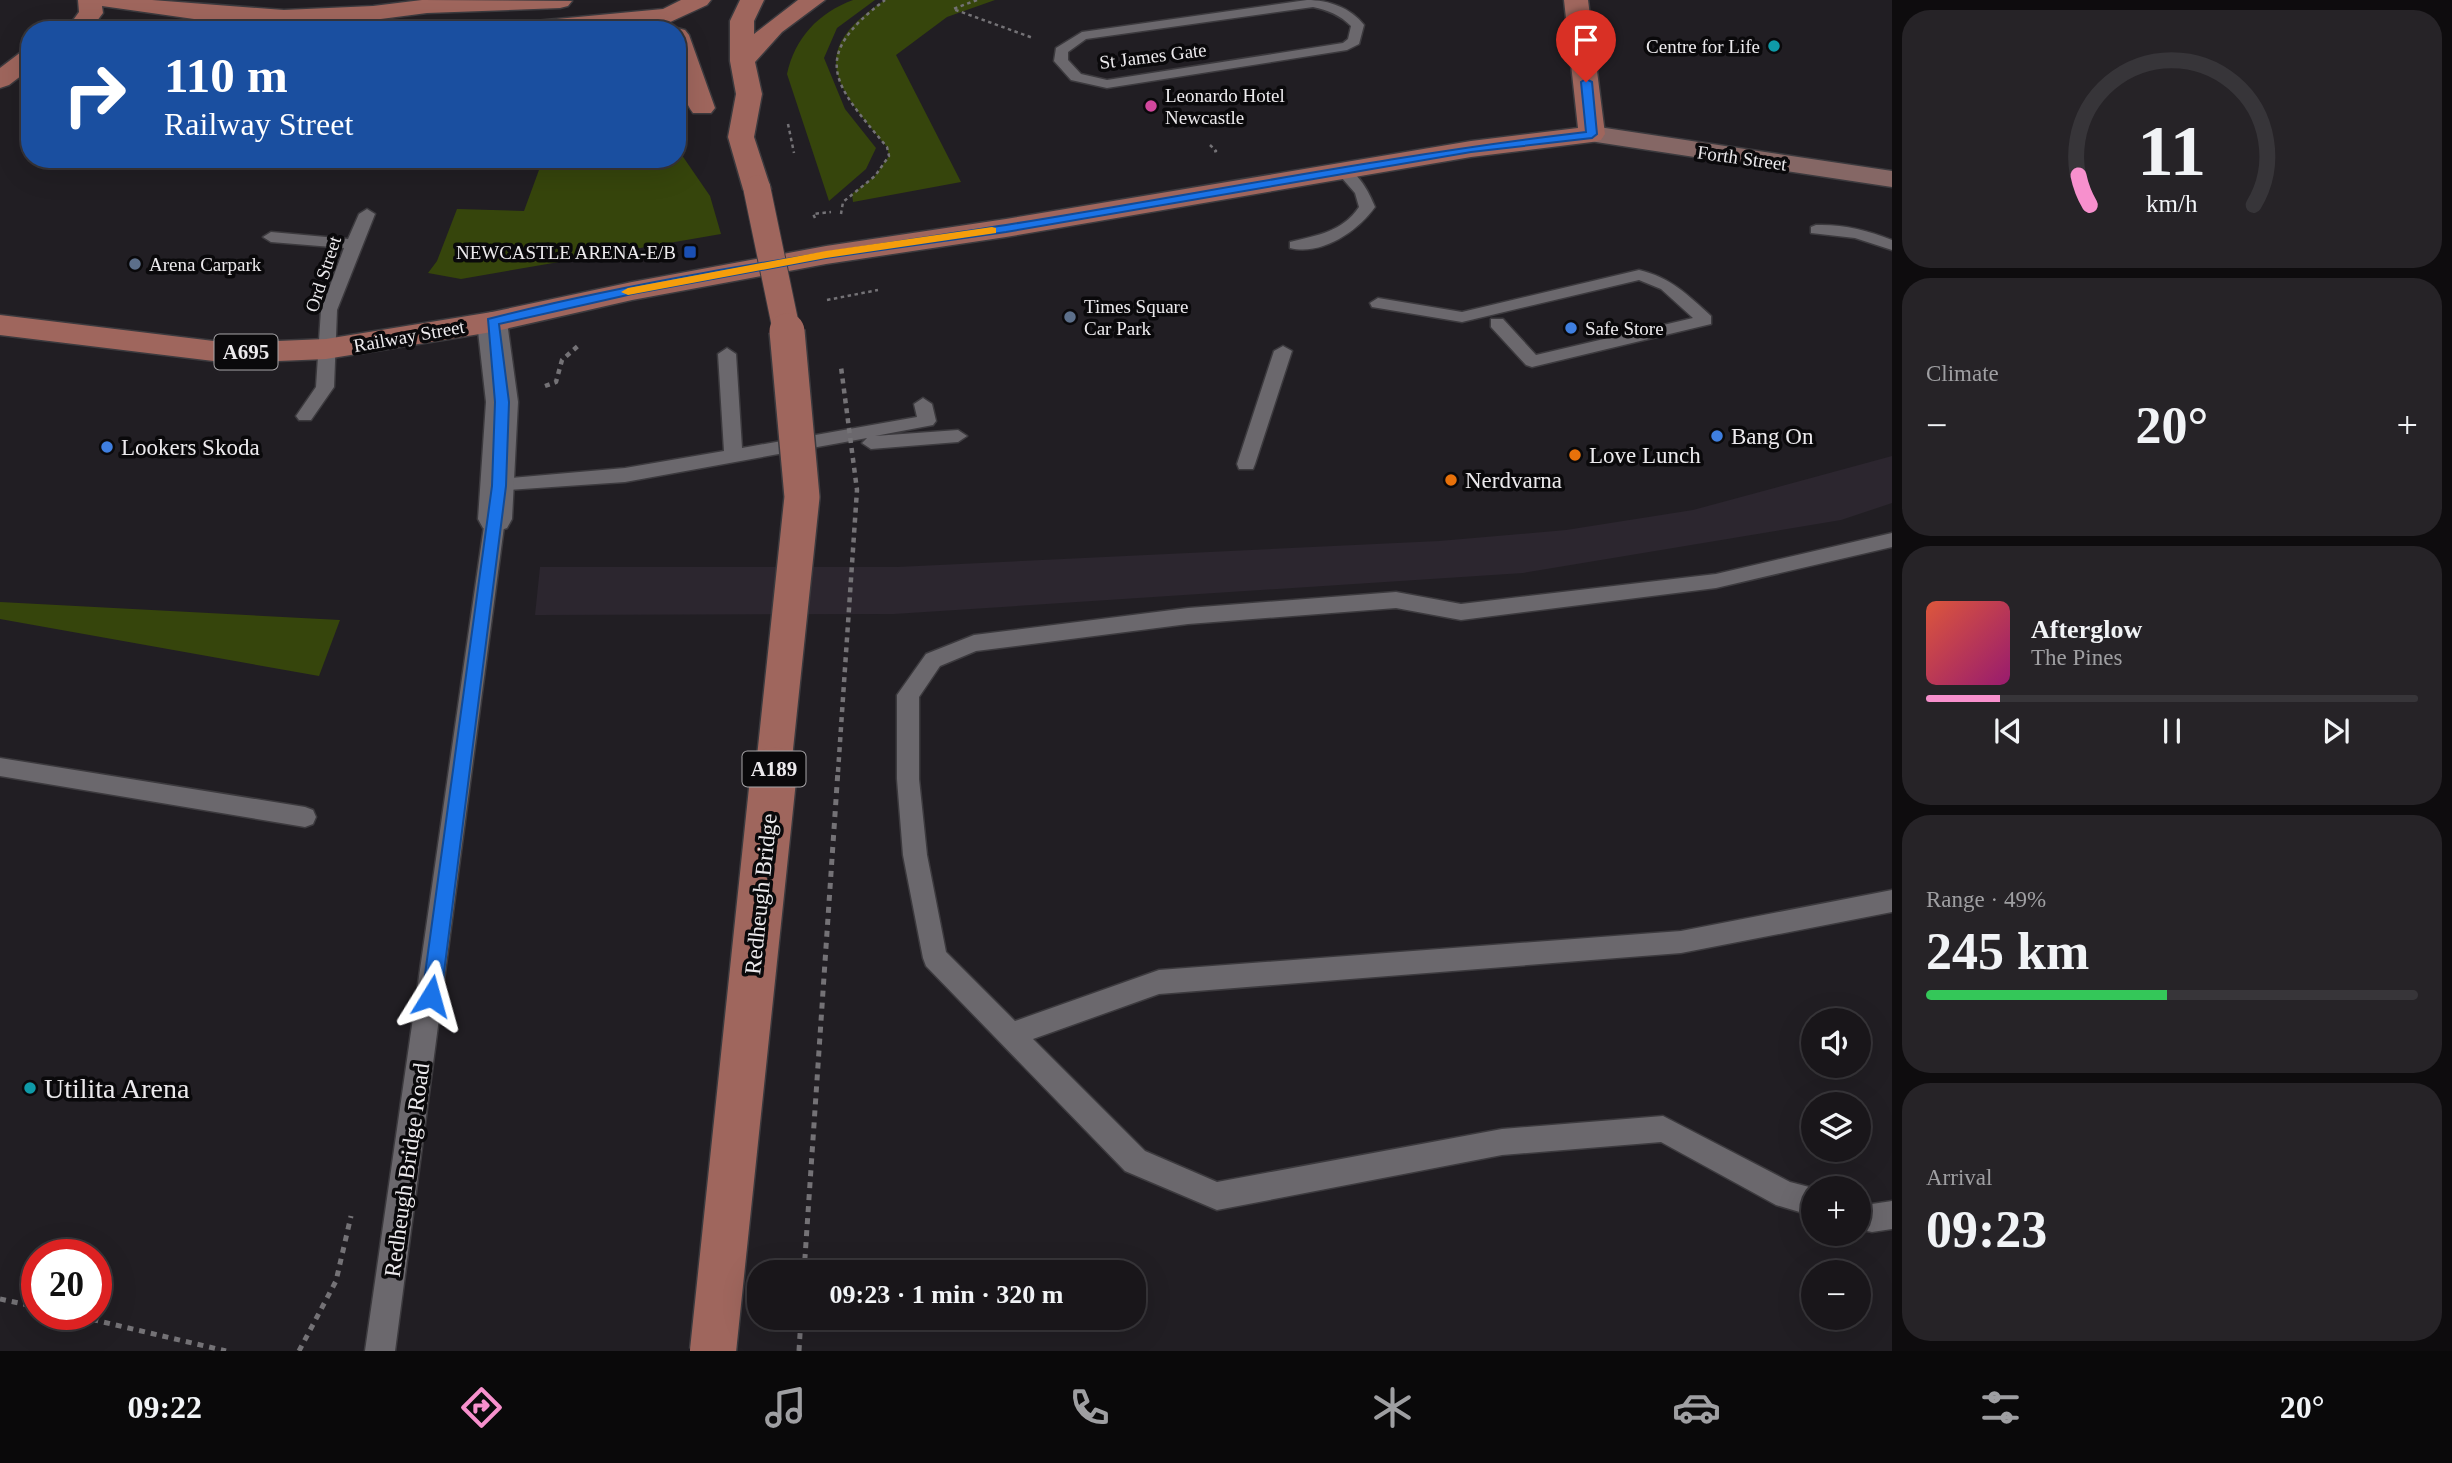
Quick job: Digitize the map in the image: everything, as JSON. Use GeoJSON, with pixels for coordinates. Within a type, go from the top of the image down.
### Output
{"type":"FeatureCollection","features":[{"type":"Feature","properties":{"kind":"main road"},"geometry":{"type":"LineString","coordinates":[[85,21],[91,13],[90,0]]}},
{"type":"Feature","properties":{"kind":"main road"},"geometry":{"type":"LineString","coordinates":[[108,0],[190,13],[255,17],[586,0]]}},
{"type":"Feature","properties":{"kind":"main road"},"geometry":{"type":"LineString","coordinates":[[422,8],[459,0]]}},
{"type":"Feature","properties":{"kind":"main road"},"geometry":{"type":"LineString","coordinates":[[672,20],[696,0],[747,10]]}},
{"type":"Feature","properties":{"kind":"main road"},"geometry":{"type":"LineString","coordinates":[[742,61],[774,27],[813,0]]}},
{"type":"Feature","properties":{"kind":"main road"},"geometry":{"type":"LineString","coordinates":[[1576,0],[1592,134]]}},
{"type":"Feature","properties":{"kind":"main road","name":"A189"},"geometry":{"type":"LineString","coordinates":[[741,137],[749,94],[742,61],[747,10]]}},
{"type":"Feature","properties":{"kind":"main road"},"geometry":{"type":"LineString","coordinates":[[0,55],[21,52]]}},
{"type":"Feature","properties":{"kind":"main road"},"geometry":{"type":"LineString","coordinates":[[686,61],[702,108]]}},
{"type":"Feature","properties":{"kind":"main road"},"geometry":{"type":"LineString","coordinates":[[0,80],[21,64]]}},
{"type":"Feature","properties":{"kind":"main road"},"geometry":{"type":"LineString","coordinates":[[686,100],[741,137]]}},
{"type":"Feature","properties":{"kind":"main road","name":"Railway Street"},"geometry":{"type":"LineString","coordinates":[[0,325],[230,353],[326,349],[492,321],[717,274],[1519,141],[1592,134]]}},
{"type":"Feature","properties":{"kind":"main road","name":"Forth Street"},"geometry":{"type":"LineString","coordinates":[[1592,134],[1892,179]]}},
{"type":"Feature","properties":{"kind":"main road","name":"Redheugh Bridge"},"geometry":{"type":"LineString","coordinates":[[713,1351],[802,497],[795,395],[784,307],[757,189],[741,137]]}},
{"type":"Feature","properties":{"kind":"street","name":"Redheugh Bridge Road"},"geometry":{"type":"LineString","coordinates":[[492,321],[502,402],[495,519]]}},
{"type":"Feature","properties":{"kind":"lane","name":"St James Gate"},"geometry":{"type":"LineString","coordinates":[[1281,3],[1313,3],[1344,12],[1358,24],[1357,36],[1347,46],[1107,84],[1076,77],[1061,61],[1061,51],[1082,36],[1281,3]]}},
{"type":"Feature","properties":{"kind":"lane"},"geometry":{"type":"LineString","coordinates":[[1296,245],[1327,240],[1359,220],[1367,207],[1362,192],[1342,170]]}},
{"type":"Feature","properties":{"kind":"lane","name":"Ord Street"},"geometry":{"type":"LineString","coordinates":[[305,416],[325,387],[329,310],[353,244],[367,215]]}},
{"type":"Feature","properties":{"kind":"lane"},"geometry":{"type":"LineString","coordinates":[[1816,230],[1861,234],[1892,245]]}},
{"type":"Feature","properties":{"kind":"lane"},"geometry":{"type":"LineString","coordinates":[[271,237],[353,244]]}},
{"type":"Feature","properties":{"kind":"lane"},"geometry":{"type":"LineString","coordinates":[[1378,303],[1419,313],[1462,317],[1639,275],[1655,277],[1669,285],[1705,320],[1532,361],[1497,323]]}},
{"type":"Feature","properties":{"kind":"lane"},"geometry":{"type":"LineString","coordinates":[[1246,464],[1283,351]]}},
{"type":"Feature","properties":{"kind":"lane"},"geometry":{"type":"LineString","coordinates":[[727,354],[733,455]]}},
{"type":"Feature","properties":{"kind":"lane"},"geometry":{"type":"LineString","coordinates":[[499,486],[625,475],[927,421],[923,404]]}},
{"type":"Feature","properties":{"kind":"lane"},"geometry":{"type":"LineString","coordinates":[[733,455],[957,436]]}},
{"type":"Feature","properties":{"kind":"lane","name":"Redheugh Bridge Road"},"geometry":{"type":"LineString","coordinates":[[380,1351],[495,519]]}},
{"type":"Feature","properties":{"kind":"lane"},"geometry":{"type":"LineString","coordinates":[[1801,1199],[1786,1195],[1663,1129],[1502,1142],[1217,1196],[1135,1161],[935,958],[915,855],[908,765],[908,695],[933,660],[974,643],[1188,615],[1396,600],[1461,612],[1716,581],[1892,540]]}},
{"type":"Feature","properties":{"kind":"lane"},"geometry":{"type":"LineString","coordinates":[[0,766],[305,817]]}},
{"type":"Feature","properties":{"kind":"lane"},"geometry":{"type":"LineString","coordinates":[[1011,1035],[1159,982],[1681,942],[1892,901]]}},
{"type":"Feature","properties":{"kind":"lane"},"geometry":{"type":"LineString","coordinates":[[1871,1218],[1892,1215]]}},
{"type":"Feature","properties":{"kind":"path"},"geometry":{"type":"LineString","coordinates":[[853,251],[840,211],[843,202],[874,176],[889,156],[887,147],[841,86],[834,65],[843,35],[855,22],[885,0]]}},
{"type":"Feature","properties":{"kind":"path"},"geometry":{"type":"LineString","coordinates":[[788,121],[794,157]]}},
{"type":"Feature","properties":{"kind":"path"},"geometry":{"type":"LineString","coordinates":[[805,208],[808,221]]}},
{"type":"Feature","properties":{"kind":"path"},"geometry":{"type":"LineString","coordinates":[[824,287],[830,313]]}},
{"type":"Feature","properties":{"kind":"path"},"geometry":{"type":"LineString","coordinates":[[805,1260],[857,490],[840,364]]}},
{"type":"Feature","properties":{"kind":"path"},"geometry":{"type":"LineString","coordinates":[[0,1298],[21,1303]]}},
{"type":"Feature","properties":{"kind":"path"},"geometry":{"type":"LineString","coordinates":[[112,1324],[226,1351]]}},
{"type":"Feature","properties":{"kind":"path"},"geometry":{"type":"LineString","coordinates":[[799,1351],[800,1330]]}},
{"type":"Feature","properties":{"kind":"shaded area"},"geometry":{"type":"Polygon","coordinates":[[[1892,456],[1892,503],[1841,520],[1523,573],[894,614],[535,615],[540,567],[897,567],[1439,541],[1566,530],[1693,510],[1892,456]]]}},
{"type":"Feature","properties":{"kind":"green space"},"geometry":{"type":"Polygon","coordinates":[[[853,0],[875,0],[837,28],[824,58],[845,109],[876,148],[866,169],[829,201],[787,74],[796,49],[810,28],[829,12],[853,0]]]}},
{"type":"Feature","properties":{"kind":"green space"},"geometry":{"type":"Polygon","coordinates":[[[885,0],[995,0],[947,17],[896,55],[961,182],[853,202],[852,194],[875,176],[889,156],[887,147],[843,88],[837,71],[837,54],[844,37],[860,19],[885,0]]]}},
{"type":"Feature","properties":{"kind":"green space"},"geometry":{"type":"Polygon","coordinates":[[[686,161],[710,196],[721,234],[461,279],[428,273],[437,261],[457,209],[524,211],[540,168],[686,168],[686,161]]]}},
{"type":"Feature","properties":{"kind":"green space"},"geometry":{"type":"Polygon","coordinates":[[[0,602],[340,620],[319,676],[0,619],[0,602]]]}},
{"type":"Feature","properties":{"kind":"slow traffic"},"geometry":{"type":"LineString","coordinates":[[628,292],[826,255],[992,230]]}},
{"type":"Feature","properties":{"kind":"place","name":"Centre for Life"},"geometry":{"type":"Point","coordinates":[1774,46]}},
{"type":"Feature","properties":{"kind":"place","name":"Leonardo Hotel Newcastle"},"geometry":{"type":"Point","coordinates":[1151,106]}},
{"type":"Feature","properties":{"kind":"place","name":"NEWCASTLE ARENA-E/B"},"geometry":{"type":"Point","coordinates":[690,252]}},
{"type":"Feature","properties":{"kind":"place","name":"Arena Carpark"},"geometry":{"type":"Point","coordinates":[135,264]}},
{"type":"Feature","properties":{"kind":"place","name":"Times Square Car Park"},"geometry":{"type":"Point","coordinates":[1070,317]}},
{"type":"Feature","properties":{"kind":"place","name":"Safe Store"},"geometry":{"type":"Point","coordinates":[1571,328]}},
{"type":"Feature","properties":{"kind":"place","name":"Bang On"},"geometry":{"type":"Point","coordinates":[1717,436]}},
{"type":"Feature","properties":{"kind":"place","name":"Lookers Skoda"},"geometry":{"type":"Point","coordinates":[107,447]}},
{"type":"Feature","properties":{"kind":"place","name":"Love Lunch"},"geometry":{"type":"Point","coordinates":[1575,455]}},
{"type":"Feature","properties":{"kind":"place","name":"Nerdvarna"},"geometry":{"type":"Point","coordinates":[1451,480]}},
{"type":"Feature","properties":{"kind":"place","name":"Utilita Arena"},"geometry":{"type":"Point","coordinates":[30,1088]}},
{"type":"Feature","properties":{"kind":"route"},"geometry":{"type":"LineString","coordinates":[[431,996],[499,486],[502,402],[492,321],[632,290],[826,255],[1006,228],[1519,141],[1592,134],[1586,82]]}}]}
